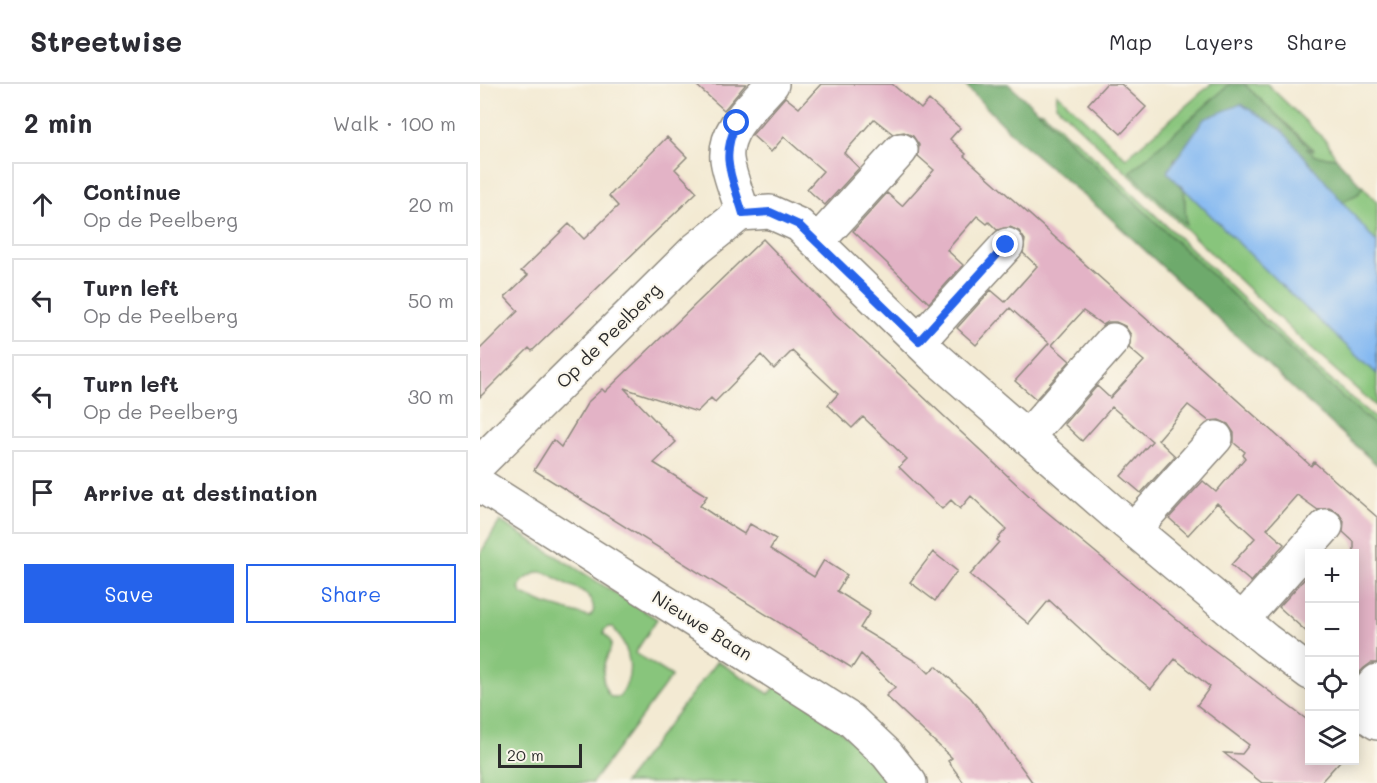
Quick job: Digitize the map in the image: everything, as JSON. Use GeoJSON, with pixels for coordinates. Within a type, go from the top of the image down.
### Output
{"type":"FeatureCollection","features":[{"type":"Feature","properties":{"kind":"street"},"geometry":{"type":"LineString","coordinates":[[772,84],[737,123],[729,139],[727,159],[743,214],[770,212],[799,225],[919,341],[1027,437],[1242,620],[1305,668]]}},
{"type":"Feature","properties":{"kind":"street"},"geometry":{"type":"LineString","coordinates":[[817,242],[902,150]]}},
{"type":"Feature","properties":{"kind":"street","name":"Op de Peelberg"},"geometry":{"type":"LineString","coordinates":[[480,464],[696,249],[743,214]]}},
{"type":"Feature","properties":{"kind":"street"},"geometry":{"type":"LineString","coordinates":[[919,341],[1006,245]]}},
{"type":"Feature","properties":{"kind":"street"},"geometry":{"type":"LineString","coordinates":[[1027,437],[1113,340]]}},
{"type":"Feature","properties":{"kind":"street"},"geometry":{"type":"LineString","coordinates":[[1134,530],[1216,438]]}},
{"type":"Feature","properties":{"kind":"street","name":"Nieuwe Baan"},"geometry":{"type":"LineString","coordinates":[[480,485],[850,720],[887,754],[910,783]]}},
{"type":"Feature","properties":{"kind":"street"},"geometry":{"type":"LineString","coordinates":[[1242,620],[1326,526]]}},
{"type":"Feature","properties":{"kind":"street"},"geometry":{"type":"LineString","coordinates":[[1359,701],[1377,681]]}},
{"type":"Feature","properties":{"kind":"street"},"geometry":{"type":"LineString","coordinates":[[1359,710],[1377,723]]}},
{"type":"Feature","properties":{"kind":"green space"},"geometry":{"type":"Polygon","coordinates":[[[964,84],[1008,84],[1038,111],[1325,382],[1377,427],[1377,465],[1107,215],[1019,141],[964,84]]]}},
{"type":"Feature","properties":{"kind":"green space"},"geometry":{"type":"Polygon","coordinates":[[[1211,84],[1230,84],[1131,172],[1186,224],[1184,186],[1358,194],[1363,187],[1377,202],[1377,407],[1306,344],[1056,105],[1057,93],[1126,158],[1211,84]]]}},
{"type":"Feature","properties":{"kind":"green space"},"geometry":{"type":"Polygon","coordinates":[[[1230,84],[1244,84],[1314,151],[1306,148],[1315,156],[1336,158],[1363,187],[1358,194],[1342,202],[1180,155],[1174,159],[1172,173],[1181,188],[1184,186],[1186,225],[1130,172],[1230,84]]]}},
{"type":"Feature","properties":{"kind":"green space"},"geometry":{"type":"Polygon","coordinates":[[[1244,84],[1267,84],[1327,142],[1336,158],[1315,156],[1304,147],[1313,149],[1244,84]]]}},
{"type":"Feature","properties":{"kind":"green space"},"geometry":{"type":"Polygon","coordinates":[[[1038,111],[1043,112],[1077,141],[1320,371],[1377,420],[1377,427],[1325,382],[1038,111]]]}},
{"type":"Feature","properties":{"kind":"green space"},"geometry":{"type":"Polygon","coordinates":[[[500,521],[657,619],[635,653],[672,676],[592,783],[480,783],[480,554],[500,521]],[[537,572],[522,581],[519,588],[522,594],[545,604],[589,617],[592,614],[593,605],[585,593],[548,573],[537,572]],[[613,627],[604,630],[604,634],[611,644],[604,665],[604,683],[611,697],[619,697],[628,679],[629,661],[619,635],[613,627]]]}},
{"type":"Feature","properties":{"kind":"green space"},"geometry":{"type":"Polygon","coordinates":[[[717,661],[769,694],[777,685],[824,715],[896,783],[624,783],[717,661]]]}},
{"type":"Feature","properties":{"kind":"water"},"geometry":{"type":"Polygon","coordinates":[[[1241,104],[1282,130],[1377,243],[1377,374],[1281,285],[1167,172],[1204,119],[1241,104]]]}},
{"type":"Feature","properties":{"kind":"building"},"geometry":{"type":"Polygon","coordinates":[[[695,84],[746,84],[724,110],[695,84]]]}},
{"type":"Feature","properties":{"kind":"building"},"geometry":{"type":"Polygon","coordinates":[[[821,84],[892,84],[921,109],[929,100],[960,128],[950,139],[966,154],[964,156],[1311,466],[1314,462],[1377,517],[1377,663],[1371,663],[1359,673],[1359,549],[1354,549],[1354,542],[1343,532],[1344,521],[1338,512],[1329,508],[1318,510],[1297,495],[1267,529],[1284,544],[1251,582],[1231,565],[1255,538],[1217,503],[1188,535],[1169,518],[1203,481],[1216,492],[1245,458],[1243,455],[1245,452],[1234,443],[1234,433],[1228,424],[1219,420],[1209,421],[1188,405],[1158,440],[1175,456],[1141,493],[1121,476],[1152,441],[1112,407],[1082,441],[1064,424],[1097,386],[1110,398],[1144,361],[1129,348],[1131,335],[1125,326],[1116,322],[1103,325],[1083,311],[1052,345],[1070,361],[1036,399],[1015,381],[1049,343],[1010,308],[976,345],[957,328],[991,290],[1005,302],[1037,266],[1023,253],[1025,240],[1019,231],[1010,227],[997,230],[989,222],[987,224],[977,216],[947,250],[963,265],[929,303],[853,231],[887,193],[902,206],[934,170],[918,156],[919,145],[913,136],[904,132],[893,134],[874,119],[844,153],[859,168],[825,205],[807,189],[823,171],[784,137],[771,152],[752,135],[785,97],[799,108],[821,84]]]}},
{"type":"Feature","properties":{"kind":"building"},"geometry":{"type":"Polygon","coordinates":[[[1106,84],[1121,84],[1146,107],[1121,134],[1088,104],[1106,84]]]}},
{"type":"Feature","properties":{"kind":"building"},"geometry":{"type":"Polygon","coordinates":[[[667,137],[687,157],[675,169],[697,192],[532,351],[529,348],[480,397],[480,349],[518,311],[505,297],[528,275],[521,271],[569,224],[584,239],[618,206],[609,196],[667,137]]]}},
{"type":"Feature","properties":{"kind":"building"},"geometry":{"type":"Polygon","coordinates":[[[763,239],[836,315],[1041,507],[1201,640],[1305,718],[1305,765],[1336,765],[1320,783],[1262,783],[1224,753],[1242,754],[1249,745],[1197,705],[1210,687],[1175,659],[1151,689],[1104,651],[1049,600],[1029,624],[970,575],[999,542],[997,540],[1006,529],[971,496],[960,509],[951,500],[942,509],[899,467],[907,459],[863,417],[852,428],[828,405],[838,394],[792,351],[774,369],[761,355],[715,402],[711,398],[697,412],[624,388],[676,442],[654,463],[707,496],[700,506],[723,521],[744,534],[750,524],[776,539],[770,549],[814,577],[824,560],[847,575],[837,591],[870,612],[860,628],[920,664],[929,673],[936,666],[971,698],[1033,783],[964,783],[948,761],[952,758],[886,696],[895,687],[861,654],[852,668],[534,470],[553,440],[561,447],[588,402],[602,389],[605,392],[763,239]]]}},
{"type":"Feature","properties":{"kind":"building"},"geometry":{"type":"Polygon","coordinates":[[[933,552],[957,571],[935,601],[910,582],[933,552]]]}},
{"type":"Feature","properties":{"kind":"building"},"geometry":{"type":"Polygon","coordinates":[[[1305,578],[1305,630],[1279,607],[1305,578]]]}},
{"type":"Feature","properties":{"kind":"route"},"geometry":{"type":"LineString","coordinates":[[737,123],[729,139],[727,159],[743,214],[770,212],[799,225],[919,341],[1006,245]]}}]}
